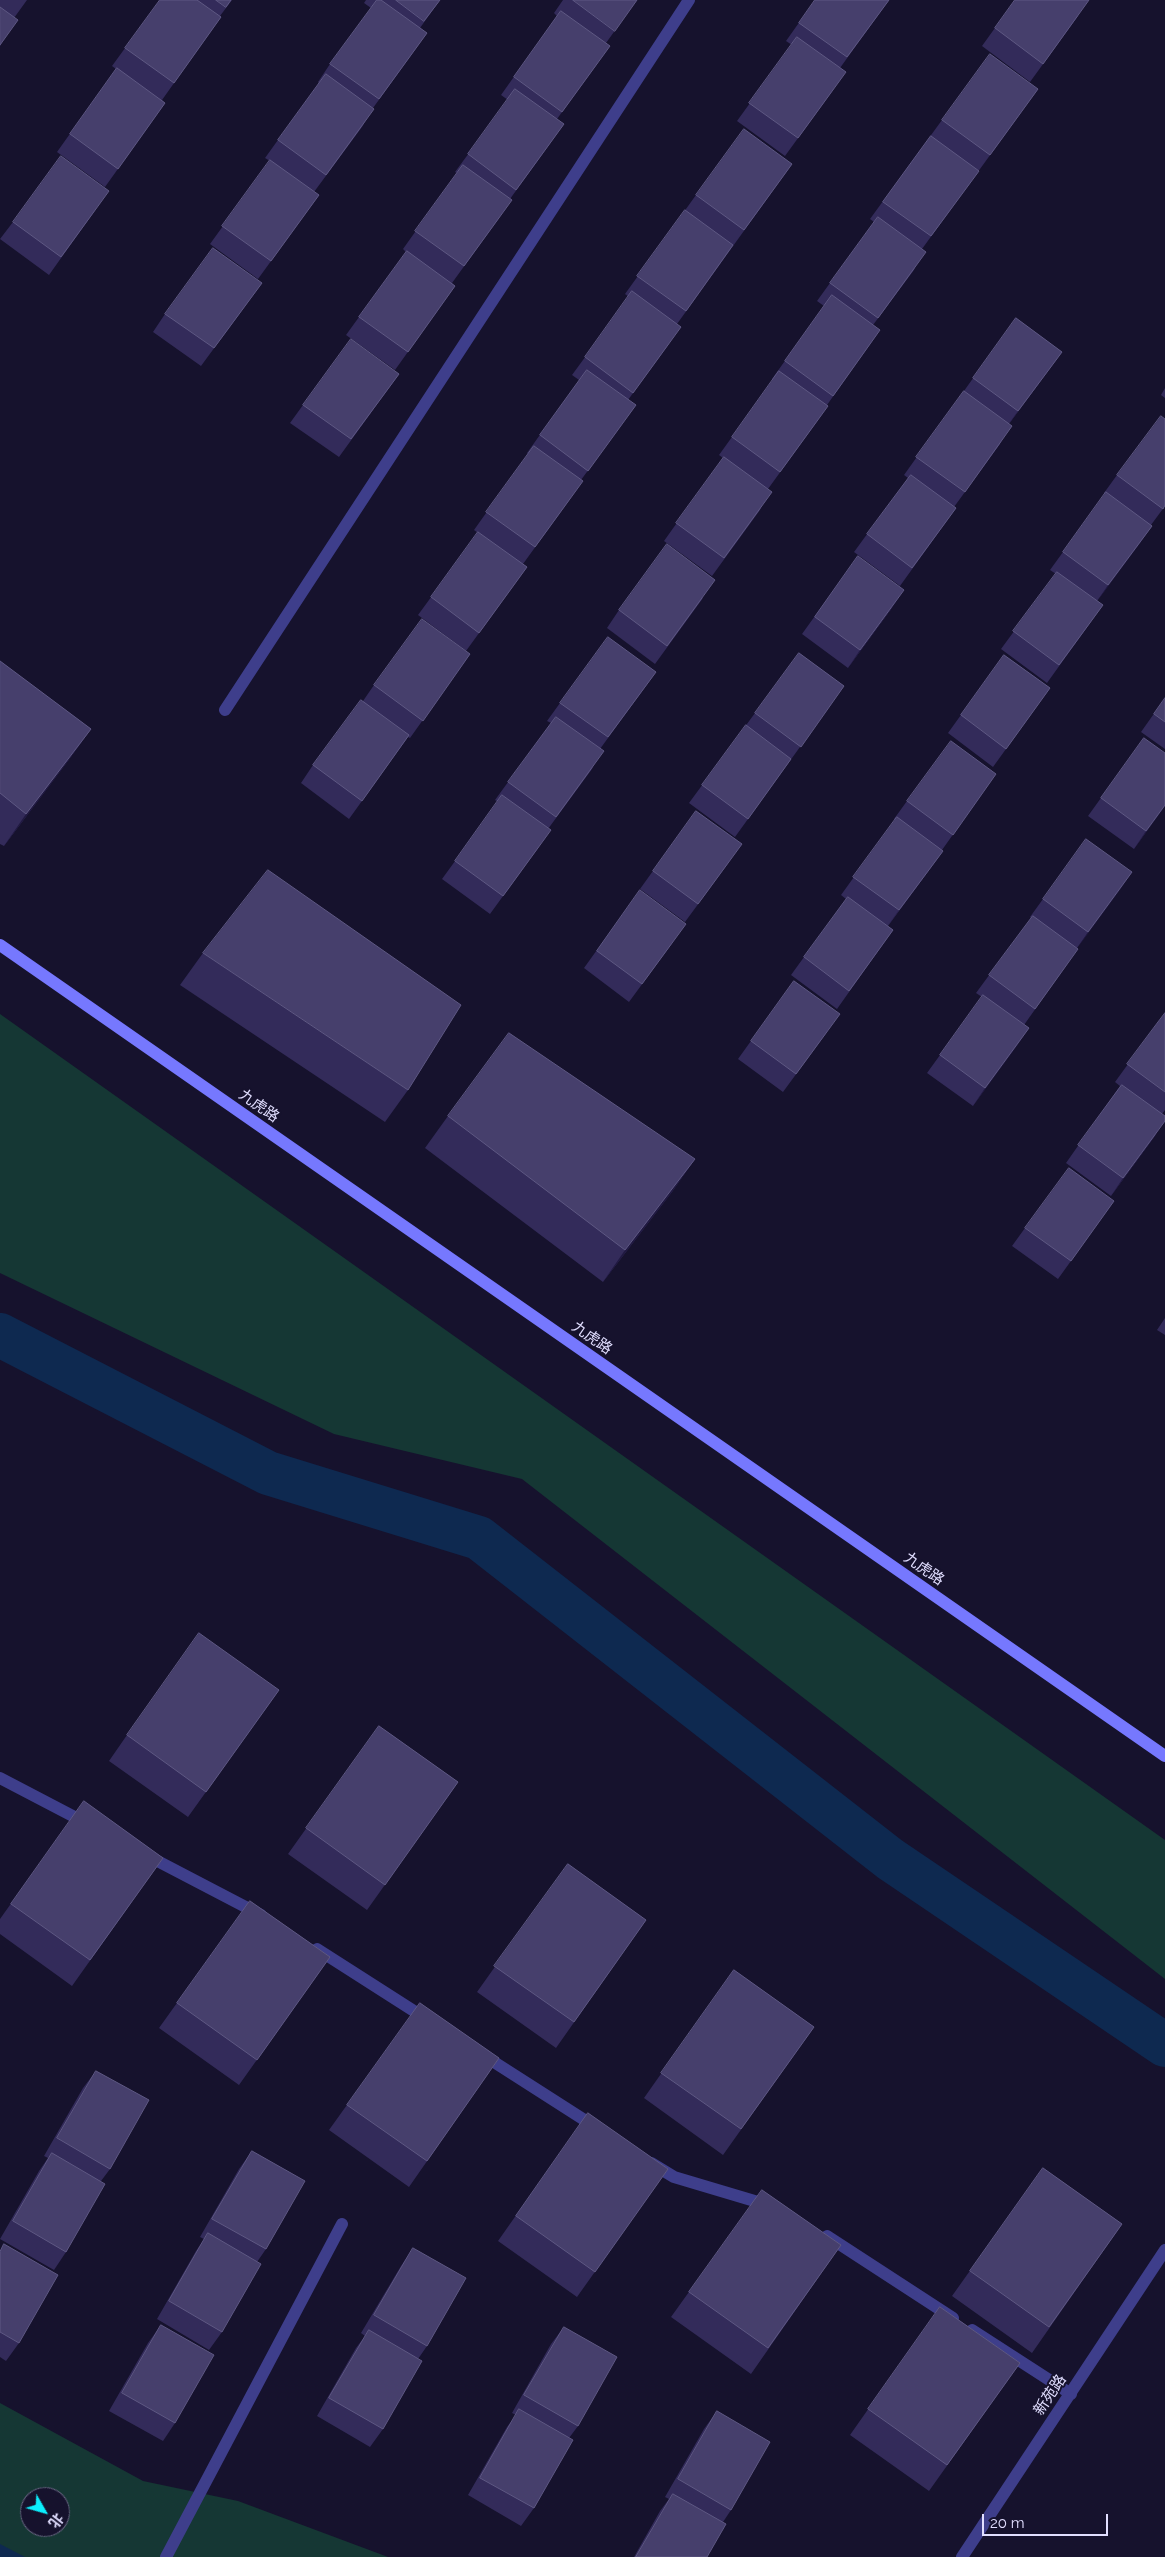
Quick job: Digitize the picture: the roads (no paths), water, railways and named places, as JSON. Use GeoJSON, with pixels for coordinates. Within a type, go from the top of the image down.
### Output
{"type":"FeatureCollection","features":[{"type":"Feature","properties":{"kind":"street"},"geometry":{"type":"LineString","coordinates":[[225,710],[689,0]]}},
{"type":"Feature","properties":{"kind":"street","name":"九虎路"},"geometry":{"type":"LineString","coordinates":[[0,946],[1165,1756]]}},
{"type":"Feature","properties":{"kind":"street"},"geometry":{"type":"LineString","coordinates":[[0,1778],[103,1832]]}},
{"type":"Feature","properties":{"kind":"street"},"geometry":{"type":"LineString","coordinates":[[138,1850],[275,1923]]}},
{"type":"Feature","properties":{"kind":"street"},"geometry":{"type":"LineString","coordinates":[[308,1943],[441,2028]]}},
{"type":"Feature","properties":{"kind":"street"},"geometry":{"type":"LineString","coordinates":[[474,2050],[607,2135]]}},
{"type":"Feature","properties":{"kind":"street"},"geometry":{"type":"LineString","coordinates":[[640,2156],[674,2177],[778,2208]]}},
{"type":"Feature","properties":{"kind":"street"},"geometry":{"type":"LineString","coordinates":[[166,2557],[342,2224]]}},
{"type":"Feature","properties":{"kind":"street"},"geometry":{"type":"LineString","coordinates":[[813,2227],[1071,2394]]}},
{"type":"Feature","properties":{"kind":"street","name":"新苑路"},"geometry":{"type":"LineString","coordinates":[[962,2557],[1165,2250]]}},
{"type":"Feature","properties":{"kind":"water"},"geometry":{"type":"Polygon","coordinates":[[[0,2544],[25,2557],[0,2557],[0,2544]]]}},
{"type":"Feature","properties":{"kind":"waterway"},"geometry":{"type":"LineString","coordinates":[[0,1335],[268,1473],[479,1538],[890,1859],[1165,2045]]}}]}
